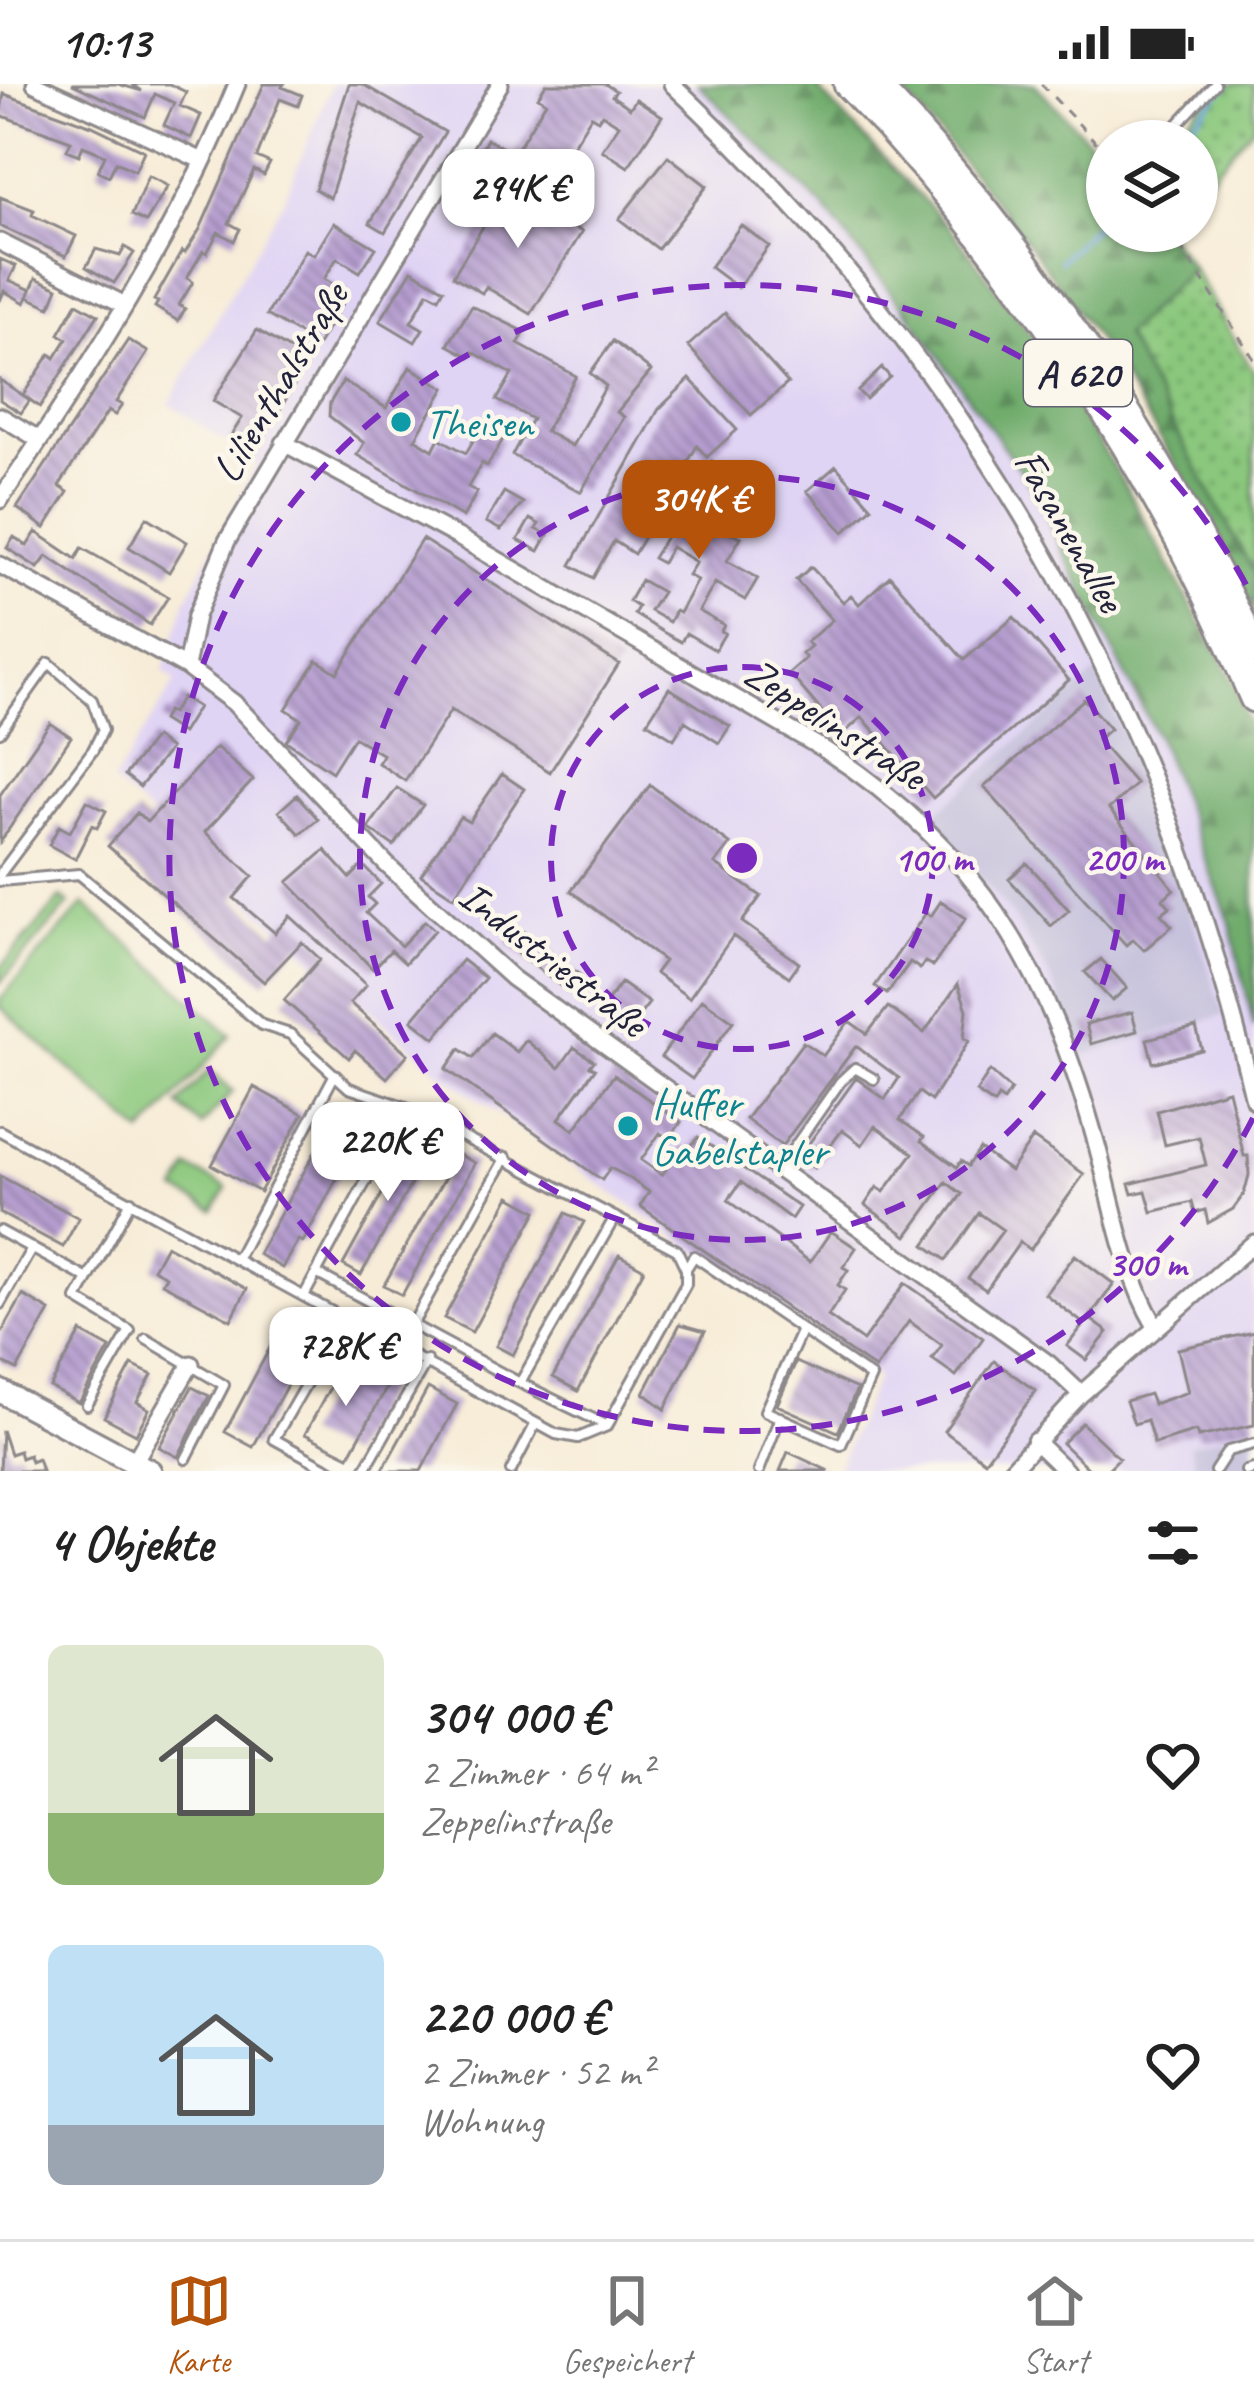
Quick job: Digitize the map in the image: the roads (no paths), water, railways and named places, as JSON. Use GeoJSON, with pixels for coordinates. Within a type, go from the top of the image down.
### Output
{"type":"FeatureCollection","features":[{"type":"Feature","properties":{"kind":"highway","name":"A 620"},"geometry":{"type":"LineString","coordinates":[[848,84],[977,233],[1081,378],[1172,529],[1254,698]]}},
{"type":"Feature","properties":{"kind":"highway","name":"A 620"},"geometry":{"type":"LineString","coordinates":[[874,84],[967,189],[1096,365],[1180,502],[1254,650]]}},
{"type":"Feature","properties":{"kind":"main road"},"geometry":{"type":"LineString","coordinates":[[0,1394],[140,1468]]}},
{"type":"Feature","properties":{"kind":"street"},"geometry":{"type":"LineString","coordinates":[[35,84],[203,161]]}},
{"type":"Feature","properties":{"kind":"street"},"geometry":{"type":"LineString","coordinates":[[0,500],[125,305],[203,161],[237,84]]}},
{"type":"Feature","properties":{"kind":"street","name":"Lilienthalstraße"},"geometry":{"type":"LineString","coordinates":[[186,668],[186,653],[206,588],[251,480],[284,442],[500,84]]}},
{"type":"Feature","properties":{"kind":"street","name":"Fasanenallee"},"geometry":{"type":"LineString","coordinates":[[672,84],[783,195],[859,281],[949,398],[1030,524],[1097,648],[1160,790],[1219,961],[1254,1100]]}},
{"type":"Feature","properties":{"kind":"street"},"geometry":{"type":"LineString","coordinates":[[0,242],[125,305]]}},
{"type":"Feature","properties":{"kind":"street"},"geometry":{"type":"LineString","coordinates":[[0,416],[40,440]]}},
{"type":"Feature","properties":{"kind":"street","name":"Zeppelinstraße"},"geometry":{"type":"LineString","coordinates":[[284,442],[458,537],[825,751],[873,782],[941,841],[1008,928],[1048,1001],[1077,1076],[1136,1288],[1155,1325]]}},
{"type":"Feature","properties":{"kind":"street","name":"Industriestraße"},"geometry":{"type":"LineString","coordinates":[[0,565],[186,668],[234,703],[387,865],[472,944],[554,1010],[1048,1363],[1081,1394]]}},
{"type":"Feature","properties":{"kind":"street"},"geometry":{"type":"LineString","coordinates":[[1010,1471],[1081,1394],[1254,1243]]}},
{"type":"Feature","properties":{"kind":"street"},"geometry":{"type":"LineString","coordinates":[[140,1468],[191,1364]]}},
{"type":"Feature","properties":{"kind":"street"},"geometry":{"type":"LineString","coordinates":[[1035,1441],[1066,1471]]}},
{"type":"Feature","properties":{"kind":"lane"},"geometry":{"type":"LineString","coordinates":[[1182,120],[1215,84]]}},
{"type":"Feature","properties":{"kind":"lane"},"geometry":{"type":"LineString","coordinates":[[0,732],[49,663],[92,700],[103,730],[0,877]]}},
{"type":"Feature","properties":{"kind":"lane"},"geometry":{"type":"LineString","coordinates":[[0,877],[79,874],[262,1025],[290,1034],[349,1088],[406,1107],[677,1250],[686,1268],[686,1284],[607,1426],[578,1438],[556,1435],[0,1131]]}},
{"type":"Feature","properties":{"kind":"lane"},"geometry":{"type":"LineString","coordinates":[[778,1171],[855,1068],[874,1079]]}},
{"type":"Feature","properties":{"kind":"lane"},"geometry":{"type":"LineString","coordinates":[[236,1258],[335,1074]]}},
{"type":"Feature","properties":{"kind":"lane"},"geometry":{"type":"LineString","coordinates":[[304,1296],[406,1107]]}},
{"type":"Feature","properties":{"kind":"lane"},"geometry":{"type":"LineString","coordinates":[[412,1324],[506,1157]]}},
{"type":"Feature","properties":{"kind":"lane"},"geometry":{"type":"LineString","coordinates":[[87,1405],[130,1331],[77,1299],[131,1201]]}},
{"type":"Feature","properties":{"kind":"lane"},"geometry":{"type":"LineString","coordinates":[[520,1383],[615,1217]]}},
{"type":"Feature","properties":{"kind":"lane"},"geometry":{"type":"LineString","coordinates":[[0,1231],[88,1279]]}},
{"type":"Feature","properties":{"kind":"lane"},"geometry":{"type":"LineString","coordinates":[[0,1304],[32,1248]]}},
{"type":"Feature","properties":{"kind":"lane"},"geometry":{"type":"LineString","coordinates":[[686,1268],[694,1256],[871,1378],[841,1445],[765,1411],[801,1332]]}},
{"type":"Feature","properties":{"kind":"lane"},"geometry":{"type":"LineString","coordinates":[[316,1274],[607,1426]]}},
{"type":"Feature","properties":{"kind":"lane"},"geometry":{"type":"LineString","coordinates":[[332,1471],[274,1438],[344,1318]]}},
{"type":"Feature","properties":{"kind":"lane"},"geometry":{"type":"LineString","coordinates":[[146,1339],[224,1385],[186,1459]]}},
{"type":"Feature","properties":{"kind":"lane"},"geometry":{"type":"LineString","coordinates":[[364,1471],[427,1361]]}},
{"type":"Feature","properties":{"kind":"lane"},"geometry":{"type":"LineString","coordinates":[[759,1471],[780,1417]]}},
{"type":"Feature","properties":{"kind":"lane"},"geometry":{"type":"LineString","coordinates":[[514,1470],[535,1425]]}},
{"type":"Feature","properties":{"kind":"lane"},"geometry":{"type":"LineString","coordinates":[[1215,1471],[1228,1451],[1254,1444]]}},
{"type":"Feature","properties":{"kind":"waterway"},"geometry":{"type":"LineString","coordinates":[[1195,120],[1228,84]]}},
{"type":"Feature","properties":{"kind":"waterway"},"geometry":{"type":"LineString","coordinates":[[1060,261],[1086,235]]}},
{"type":"Feature","properties":{"kind":"place","name":"Theisen"},"geometry":{"type":"Point","coordinates":[401,422]}},
{"type":"Feature","properties":{"kind":"place","name":"Huffer Gabelstapler"},"geometry":{"type":"Point","coordinates":[628,1126]}}]}
